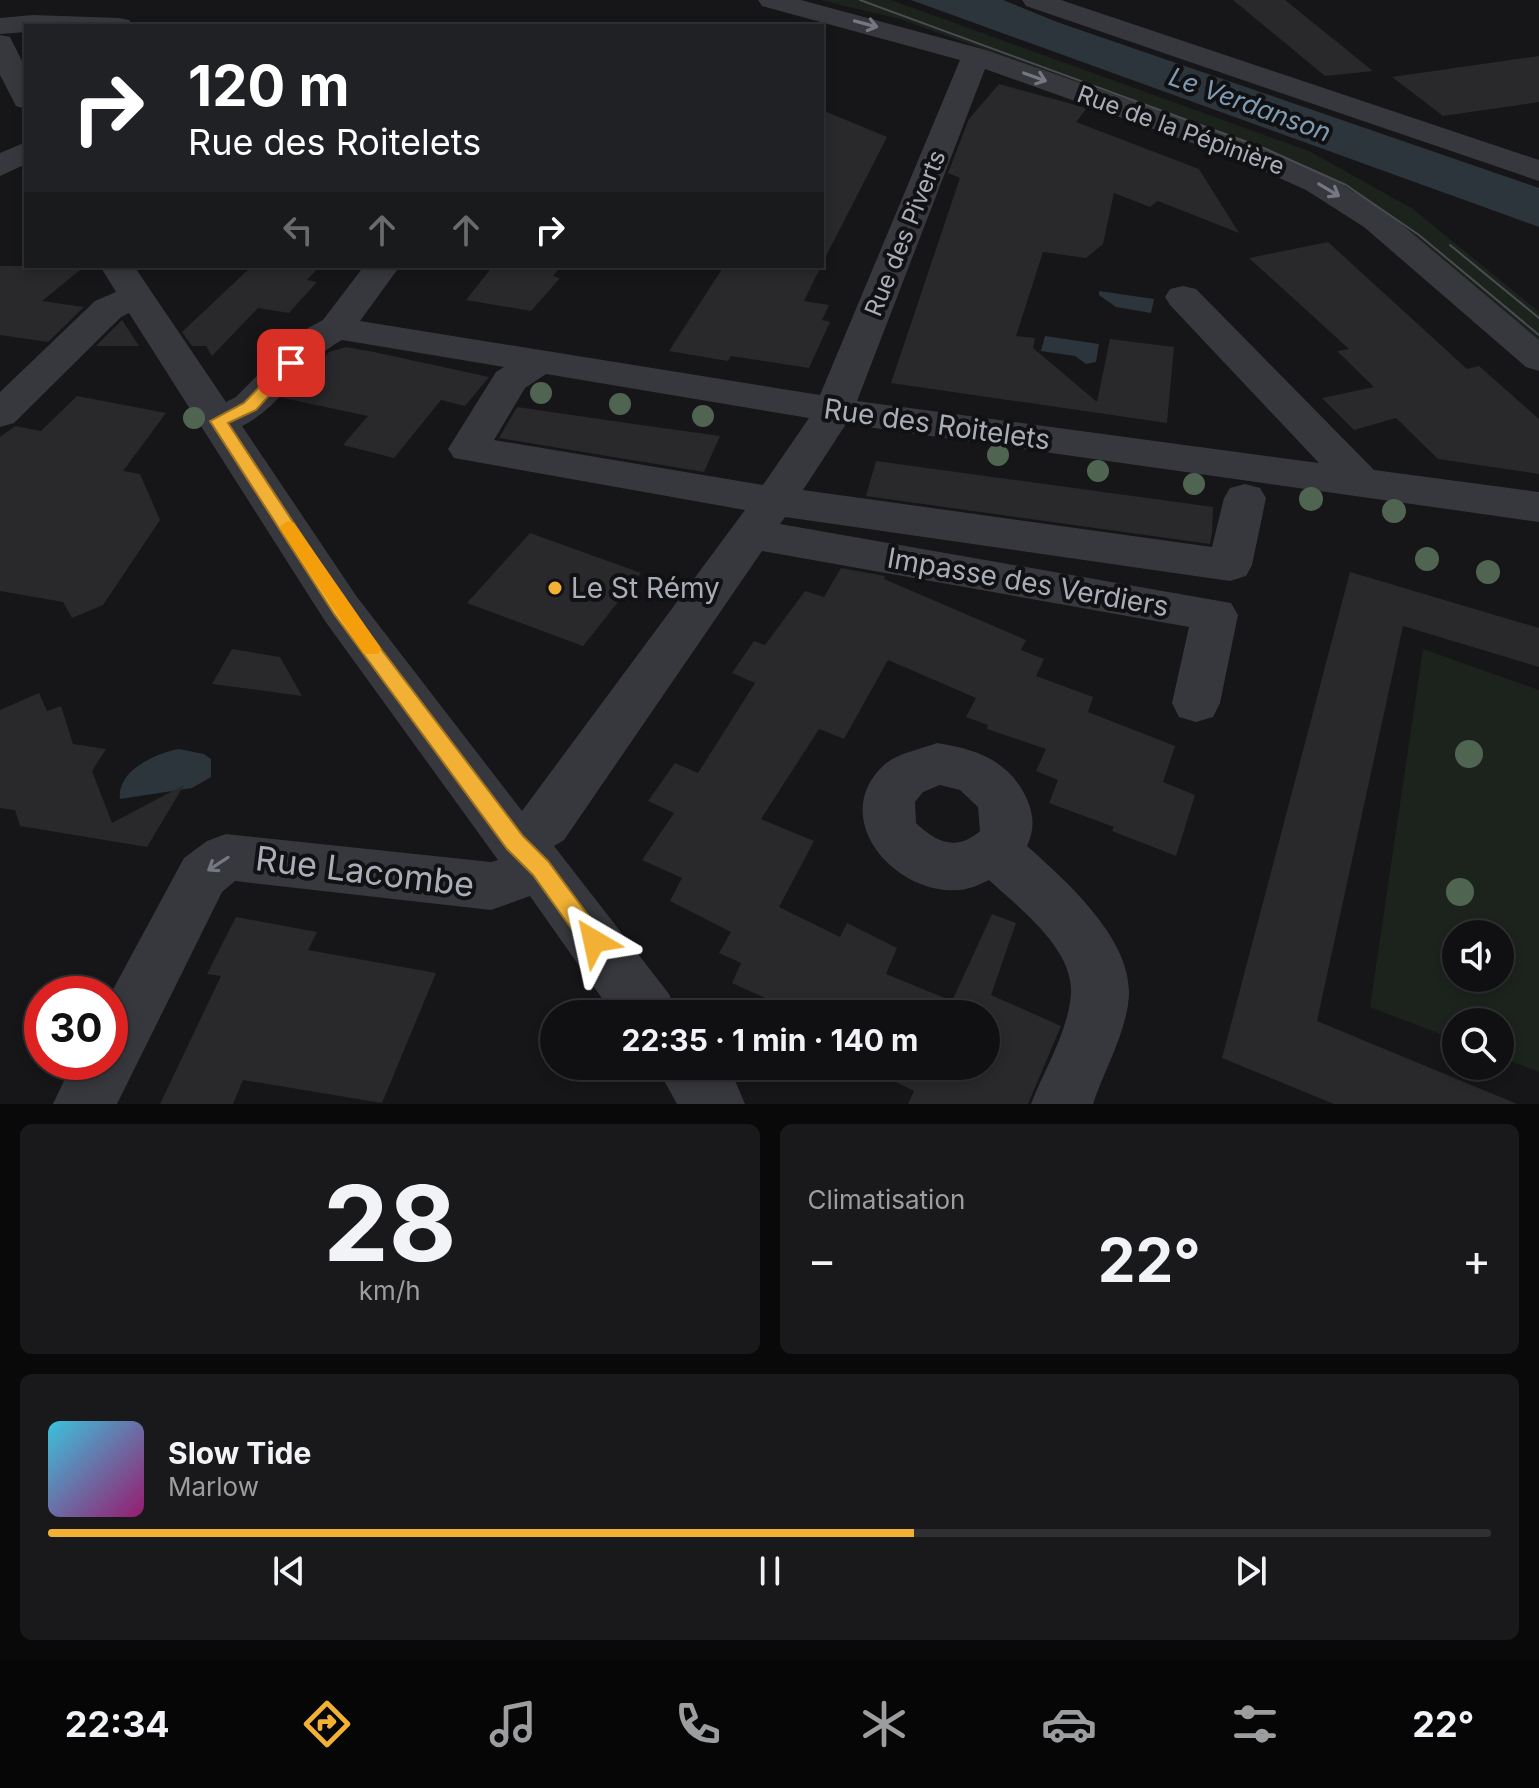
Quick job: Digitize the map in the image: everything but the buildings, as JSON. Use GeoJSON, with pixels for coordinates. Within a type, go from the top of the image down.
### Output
{"type":"FeatureCollection","features":[{"type":"Feature","properties":{"kind":"street","name":"Rue de la Pépinière"},"geometry":{"type":"LineString","coordinates":[[771,0],[976,56],[1248,152],[1317,183],[1376,220],[1539,359]]}},
{"type":"Feature","properties":{"kind":"street"},"geometry":{"type":"LineString","coordinates":[[1047,2],[1539,171]]}},
{"type":"Feature","properties":{"kind":"street"},"geometry":{"type":"LineString","coordinates":[[0,26],[62,24]]}},
{"type":"Feature","properties":{"kind":"street"},"geometry":{"type":"LineString","coordinates":[[0,43],[24,96]]}},
{"type":"Feature","properties":{"kind":"street","name":"Rue des Piverts"},"geometry":{"type":"LineString","coordinates":[[764,517],[834,410],[976,56]]}},
{"type":"Feature","properties":{"kind":"street"},"geometry":{"type":"LineString","coordinates":[[0,166],[24,152]]}},
{"type":"Feature","properties":{"kind":"street"},"geometry":{"type":"LineString","coordinates":[[219,421],[250,406],[312,341],[337,328],[356,298],[381,268]]}},
{"type":"Feature","properties":{"kind":"street"},"geometry":{"type":"LineString","coordinates":[[0,414],[108,309],[126,281],[341,609],[637,1000]]}},
{"type":"Feature","properties":{"kind":"street"},"geometry":{"type":"LineString","coordinates":[[1183,297],[1360,481]]}},
{"type":"Feature","properties":{"kind":"street","name":"Rue des Roitelets"},"geometry":{"type":"LineString","coordinates":[[337,328],[834,410],[1539,507]]}},
{"type":"Feature","properties":{"kind":"street"},"geometry":{"type":"LineString","coordinates":[[537,363],[510,380],[468,449],[764,517],[1230,565],[1245,498]]}},
{"type":"Feature","properties":{"kind":"street","name":"Impasse des Verdiers"},"geometry":{"type":"LineString","coordinates":[[764,517],[1215,615],[1196,703]]}},
{"type":"Feature","properties":{"kind":"street","name":"Rue Lacombe"},"geometry":{"type":"LineString","coordinates":[[128,1019],[203,875],[226,857],[491,886],[528,855],[545,824],[764,517]]}},
{"type":"Feature","properties":{"kind":"street"},"geometry":{"type":"LineString","coordinates":[[995,851],[1054,905],[1097,968],[1100,994],[1062,1104]]}},
{"type":"Feature","properties":{"kind":"street"},"geometry":{"type":"LineString","coordinates":[[84,1104],[97,1080]]}},
{"type":"Feature","properties":{"kind":"street"},"geometry":{"type":"LineString","coordinates":[[696,1080],[714,1104]]}},
{"type":"Feature","properties":{"kind":"shaded area"},"geometry":{"type":"Polygon","coordinates":[[[820,0],[891,0],[1309,151],[1413,209],[1539,312],[1539,340],[1393,222],[1118,98],[900,19],[820,0]]]}},
{"type":"Feature","properties":{"kind":"shaded area"},"geometry":{"type":"Polygon","coordinates":[[[1423,649],[1539,690],[1539,1072],[1514,1062],[1514,1008],[1442,1008],[1442,1035],[1370,1007],[1423,649]]]}},
{"type":"Feature","properties":{"kind":"water","name":"Le Verdanson"},"geometry":{"type":"Polygon","coordinates":[[[911,0],[1003,0],[1057,22],[1539,188],[1539,227],[911,0]]]}},
{"type":"Feature","properties":{"kind":"water"},"geometry":{"type":"Polygon","coordinates":[[[1099,291],[1154,299],[1151,313],[1116,307],[1099,295],[1099,291]]]}},
{"type":"Feature","properties":{"kind":"water"},"geometry":{"type":"Polygon","coordinates":[[[1045,336],[1099,344],[1096,362],[1086,364],[1075,356],[1041,351],[1045,336]]]}},
{"type":"Feature","properties":{"kind":"water"},"geometry":{"type":"Polygon","coordinates":[[[179,749],[204,754],[211,759],[211,777],[192,788],[120,799],[124,780],[139,765],[179,749]]]}},
{"type":"Feature","properties":{"kind":"tram line"},"geometry":{"type":"LineString","coordinates":[[860,0],[1266,149],[1346,185],[1419,235],[1539,335]]}},
{"type":"Feature","properties":{"kind":"tram line"},"geometry":{"type":"LineString","coordinates":[[1450,245],[1539,318]]}},
{"type":"Feature","properties":{"kind":"slow traffic"},"geometry":{"type":"LineString","coordinates":[[288,527],[371,649]]}},
{"type":"Feature","properties":{"kind":"place","name":"Le St Rémy"},"geometry":{"type":"Point","coordinates":[555,588]}},
{"type":"Feature","properties":{"kind":"route"},"geometry":{"type":"LineString","coordinates":[[291,363],[250,406],[219,421],[341,609],[515,842],[541,868],[594,941]]}}]}
